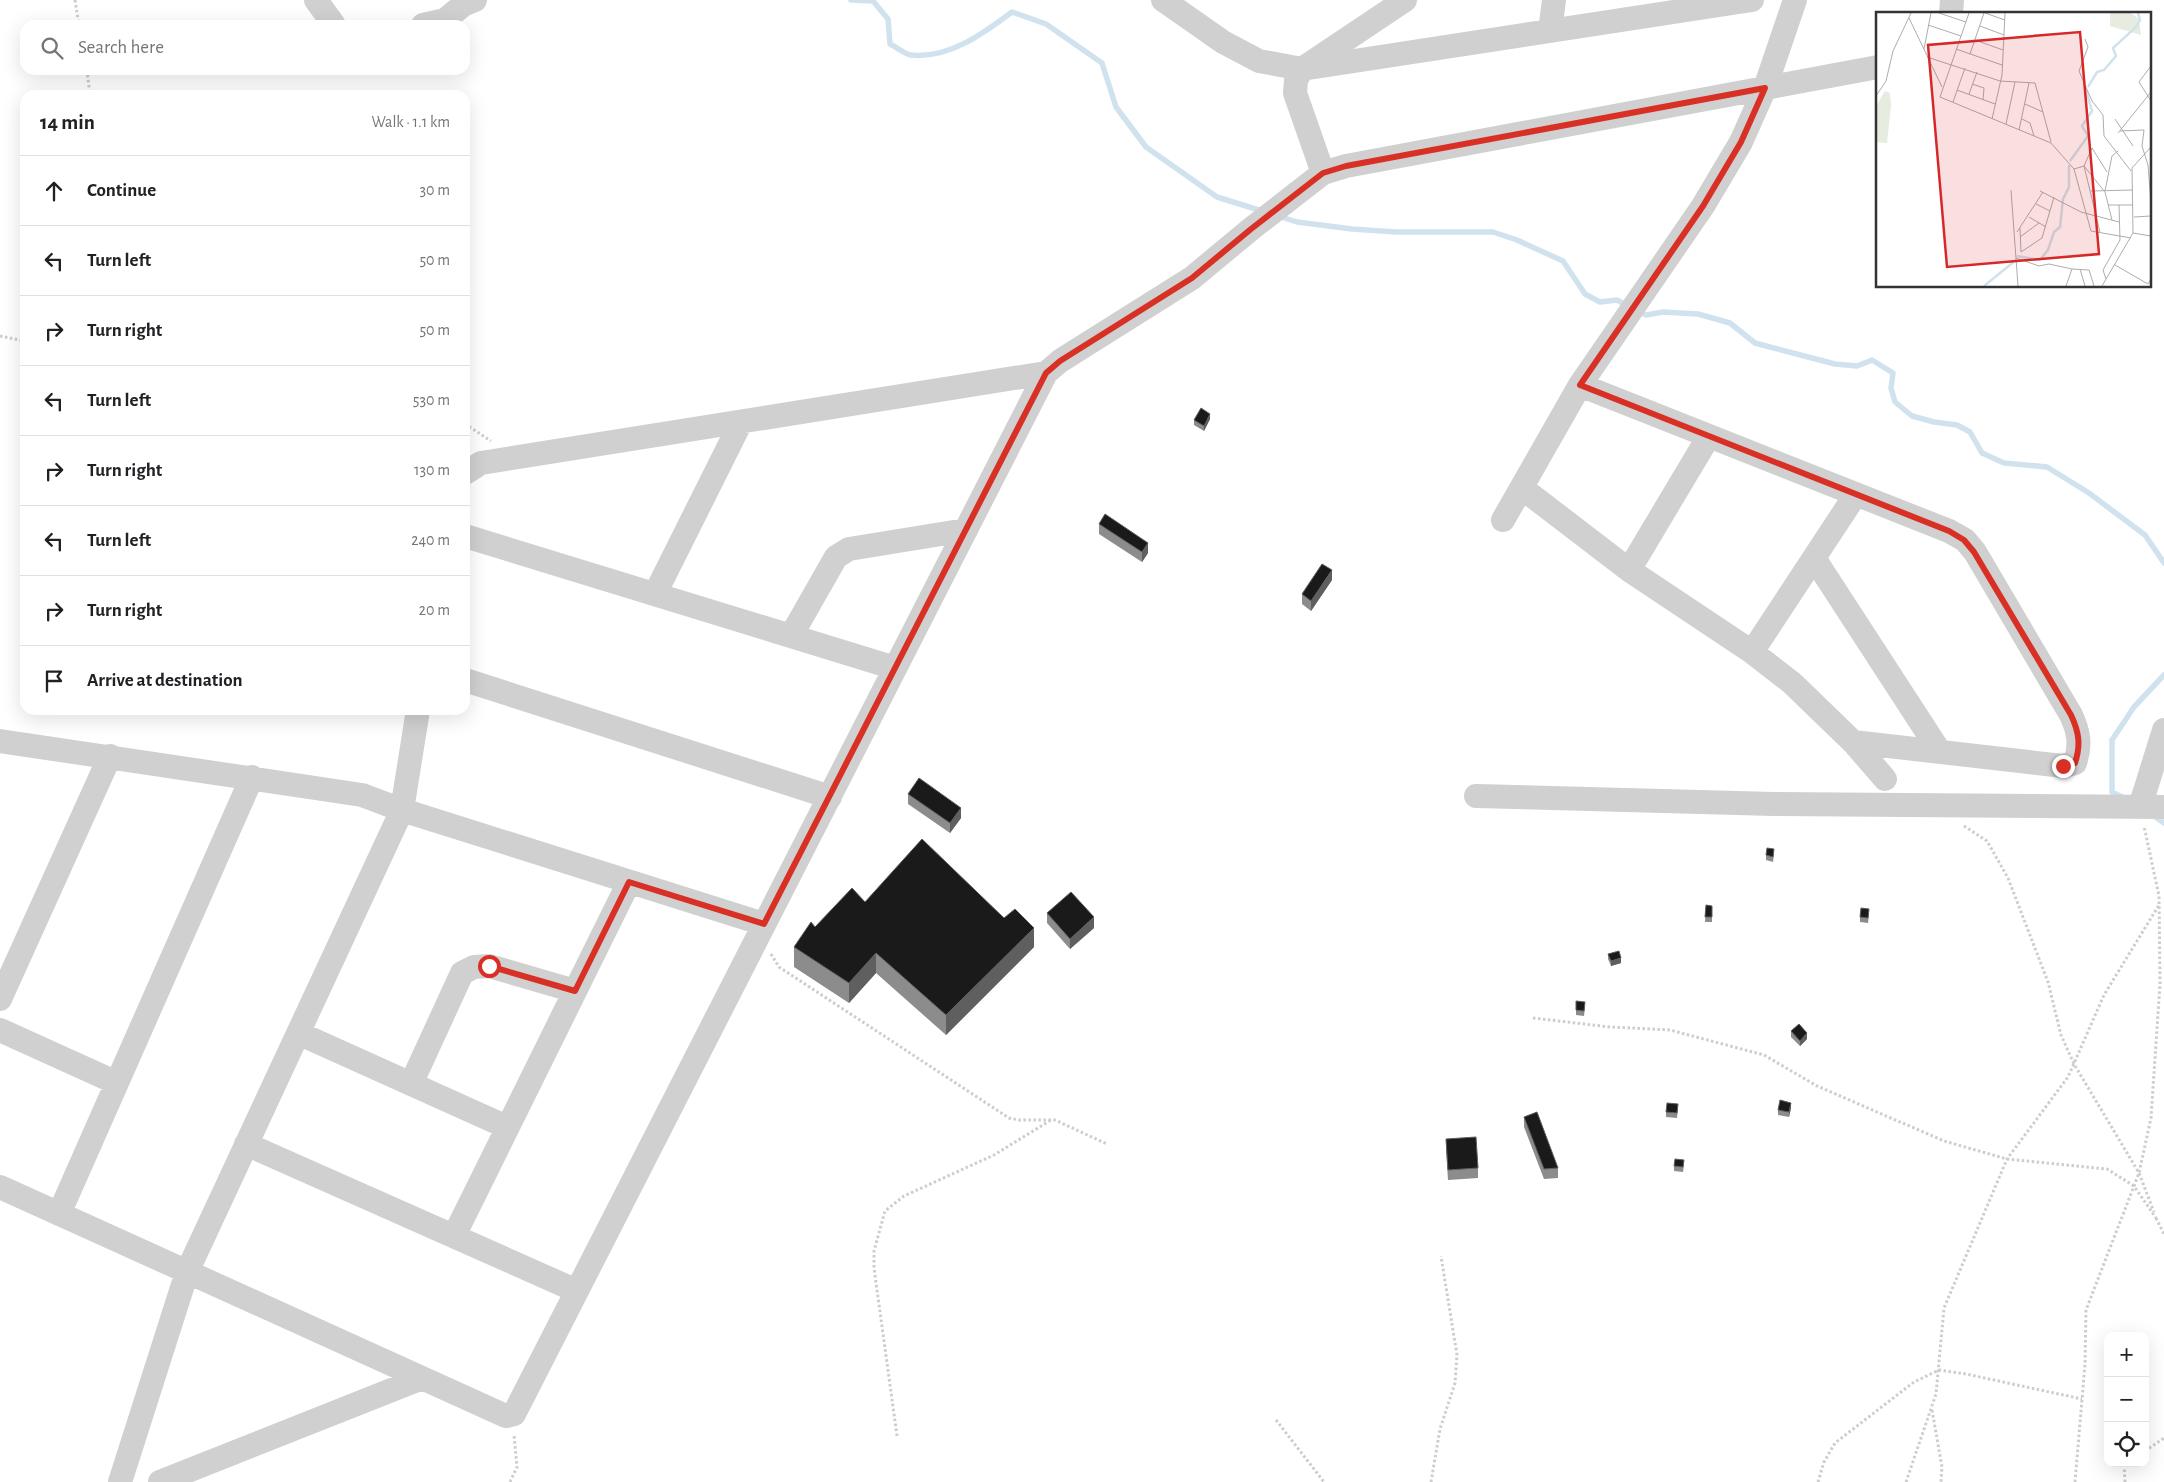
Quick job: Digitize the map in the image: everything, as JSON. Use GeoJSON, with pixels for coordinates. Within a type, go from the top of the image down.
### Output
{"type":"FeatureCollection","features":[{"type":"Feature","properties":{"kind":"street"},"geometry":{"type":"LineString","coordinates":[[316,0],[330,20]]}},
{"type":"Feature","properties":{"kind":"street"},"geometry":{"type":"LineString","coordinates":[[445,20],[463,5],[475,0]]}},
{"type":"Feature","properties":{"kind":"street"},"geometry":{"type":"LineString","coordinates":[[1164,0],[1223,42],[1259,61],[1302,69],[1752,0]]}},
{"type":"Feature","properties":{"kind":"street"},"geometry":{"type":"LineString","coordinates":[[1323,173],[1295,93],[1296,80],[1302,69],[1405,0]]}},
{"type":"Feature","properties":{"kind":"street"},"geometry":{"type":"LineString","coordinates":[[1550,31],[1554,0]]}},
{"type":"Feature","properties":{"kind":"street"},"geometry":{"type":"LineString","coordinates":[[1503,520],[1580,385],[1703,206],[1741,142],[1765,88],[1795,0]]}},
{"type":"Feature","properties":{"kind":"street"},"geometry":{"type":"LineString","coordinates":[[0,1187],[506,1416],[514,1414],[1046,373],[1060,361],[1192,278],[1323,173],[1346,166],[1876,67]]}},
{"type":"Feature","properties":{"kind":"street"},"geometry":{"type":"LineString","coordinates":[[470,470],[482,463],[1046,373]]}},
{"type":"Feature","properties":{"kind":"street"},"geometry":{"type":"LineString","coordinates":[[1580,385],[1949,531],[1964,540],[1980,561],[2071,715],[2079,732],[2079,752],[2075,763],[2063,766],[1853,742]]}},
{"type":"Feature","properties":{"kind":"street"},"geometry":{"type":"LineString","coordinates":[[655,594],[741,422]]}},
{"type":"Feature","properties":{"kind":"street"},"geometry":{"type":"LineString","coordinates":[[1628,570],[1709,436]]}},
{"type":"Feature","properties":{"kind":"street"},"geometry":{"type":"LineString","coordinates":[[1522,488],[1628,570],[1752,652],[1792,683],[1853,742],[1885,779]]}},
{"type":"Feature","properties":{"kind":"street"},"geometry":{"type":"LineString","coordinates":[[1752,652],[1856,494]]}},
{"type":"Feature","properties":{"kind":"street"},"geometry":{"type":"LineString","coordinates":[[791,636],[836,557],[849,549],[966,530]]}},
{"type":"Feature","properties":{"kind":"street"},"geometry":{"type":"LineString","coordinates":[[470,538],[895,668]]}},
{"type":"Feature","properties":{"kind":"street"},"geometry":{"type":"LineString","coordinates":[[1814,558],[1940,752]]}},
{"type":"Feature","properties":{"kind":"street"},"geometry":{"type":"LineString","coordinates":[[470,682],[830,797]]}},
{"type":"Feature","properties":{"kind":"street"},"geometry":{"type":"LineString","coordinates":[[120,1482],[187,1272],[402,810],[417,715]]}},
{"type":"Feature","properties":{"kind":"street"},"geometry":{"type":"LineString","coordinates":[[2140,807],[2164,730]]}},
{"type":"Feature","properties":{"kind":"street"},"geometry":{"type":"LineString","coordinates":[[0,741],[362,794],[402,810],[629,882],[761,931]]}},
{"type":"Feature","properties":{"kind":"street"},"geometry":{"type":"LineString","coordinates":[[0,999],[110,756]]}},
{"type":"Feature","properties":{"kind":"street"},"geometry":{"type":"LineString","coordinates":[[59,1214],[252,777]]}},
{"type":"Feature","properties":{"kind":"street"},"geometry":{"type":"LineString","coordinates":[[1476,796],[1774,804],[2164,807]]}},
{"type":"Feature","properties":{"kind":"street"},"geometry":{"type":"LineString","coordinates":[[454,1236],[629,882]]}},
{"type":"Feature","properties":{"kind":"street"},"geometry":{"type":"LineString","coordinates":[[411,1084],[462,974],[474,967],[489,966],[575,991]]}},
{"type":"Feature","properties":{"kind":"street"},"geometry":{"type":"LineString","coordinates":[[0,1030],[117,1083]]}},
{"type":"Feature","properties":{"kind":"street"},"geometry":{"type":"LineString","coordinates":[[298,1033],[508,1127]]}},
{"type":"Feature","properties":{"kind":"street"},"geometry":{"type":"LineString","coordinates":[[246,1144],[577,1291]]}},
{"type":"Feature","properties":{"kind":"street"},"geometry":{"type":"LineString","coordinates":[[160,1482],[422,1378]]}},
{"type":"Feature","properties":{"kind":"path"},"geometry":{"type":"LineString","coordinates":[[75,0],[78,20]]}},
{"type":"Feature","properties":{"kind":"path"},"geometry":{"type":"LineString","coordinates":[[88,75],[89,90]]}},
{"type":"Feature","properties":{"kind":"path"},"geometry":{"type":"LineString","coordinates":[[0,336],[20,340]]}},
{"type":"Feature","properties":{"kind":"path"},"geometry":{"type":"LineString","coordinates":[[2075,1482],[2082,1399],[2086,1310],[2139,1172],[2151,1118],[2160,984],[2159,896],[2140,807]]}},
{"type":"Feature","properties":{"kind":"path"},"geometry":{"type":"LineString","coordinates":[[1963,826],[1987,841],[2008,878],[2048,982],[2061,1035],[2074,1064],[2139,1172],[2164,1234]]}},
{"type":"Feature","properties":{"kind":"path"},"geometry":{"type":"LineString","coordinates":[[1906,1482],[1936,1394],[1944,1308],[2007,1159],[2068,1076],[2104,995],[2159,904]]}},
{"type":"Feature","properties":{"kind":"path"},"geometry":{"type":"LineString","coordinates":[[761,931],[778,967],[1009,1118],[1019,1120],[1051,1120],[1107,1144]]}},
{"type":"Feature","properties":{"kind":"path"},"geometry":{"type":"LineString","coordinates":[[1533,1018],[1610,1027],[1670,1030],[1764,1055],[1817,1086],[1944,1140],[2007,1159],[2107,1169],[2134,1186],[2156,1218]]}},
{"type":"Feature","properties":{"kind":"path"},"geometry":{"type":"LineString","coordinates":[[897,1436],[874,1268],[874,1251],[885,1211],[904,1196],[994,1155],[1051,1120]]}},
{"type":"Feature","properties":{"kind":"path"},"geometry":{"type":"LineString","coordinates":[[1431,1482],[1440,1429],[1455,1383],[1457,1355],[1441,1256]]}},
{"type":"Feature","properties":{"kind":"path"},"geometry":{"type":"LineString","coordinates":[[1818,1482],[1824,1462],[1835,1444],[1914,1382],[1939,1370],[2082,1399]]}},
{"type":"Feature","properties":{"kind":"path"},"geometry":{"type":"LineString","coordinates":[[1932,1409],[1942,1468],[1941,1482]]}},
{"type":"Feature","properties":{"kind":"path"},"geometry":{"type":"LineString","coordinates":[[506,1416],[515,1437],[517,1467],[510,1482]]}},
{"type":"Feature","properties":{"kind":"path"},"geometry":{"type":"LineString","coordinates":[[1276,1420],[1324,1482]]}},
{"type":"Feature","properties":{"kind":"path"},"geometry":{"type":"LineString","coordinates":[[2149,1448],[2164,1438]]}},
{"type":"Feature","properties":{"kind":"path"},"geometry":{"type":"LineString","coordinates":[[2124,1467],[2125,1482]]}},
{"type":"Feature","properties":{"kind":"building"},"geometry":{"type":"Polygon","coordinates":[[[1201,408],[1210,414],[1204,426],[1194,420],[1201,408]]]}},
{"type":"Feature","properties":{"kind":"building"},"geometry":{"type":"Polygon","coordinates":[[[1105,514],[1148,543],[1142,552],[1099,524],[1105,514]]]}},
{"type":"Feature","properties":{"kind":"building"},"geometry":{"type":"Polygon","coordinates":[[[1322,564],[1332,570],[1311,601],[1302,594],[1322,564]]]}},
{"type":"Feature","properties":{"kind":"building"},"geometry":{"type":"Polygon","coordinates":[[[919,778],[961,808],[950,823],[908,794],[919,778]]]}},
{"type":"Feature","properties":{"kind":"building"},"geometry":{"type":"Polygon","coordinates":[[[922,839],[1004,918],[1015,909],[1034,928],[946,1015],[876,953],[849,983],[794,947],[811,922],[815,927],[852,888],[865,902],[922,839]]]}},
{"type":"Feature","properties":{"kind":"building"},"geometry":{"type":"Polygon","coordinates":[[[1767,848],[1774,849],[1773,857],[1766,855],[1767,848]]]}},
{"type":"Feature","properties":{"kind":"building"},"geometry":{"type":"Polygon","coordinates":[[[1071,892],[1094,917],[1070,939],[1047,913],[1071,892]]]}},
{"type":"Feature","properties":{"kind":"building"},"geometry":{"type":"Polygon","coordinates":[[[1706,905],[1712,906],[1712,917],[1705,917],[1706,905]]]}},
{"type":"Feature","properties":{"kind":"building"},"geometry":{"type":"Polygon","coordinates":[[[1861,908],[1869,909],[1868,918],[1860,917],[1861,908]]]}},
{"type":"Feature","properties":{"kind":"building"},"geometry":{"type":"Polygon","coordinates":[[[1619,951],[1621,958],[1611,961],[1608,954],[1619,951]]]}},
{"type":"Feature","properties":{"kind":"building"},"geometry":{"type":"Polygon","coordinates":[[[1576,1001],[1585,1002],[1584,1011],[1576,1010],[1576,1001]]]}},
{"type":"Feature","properties":{"kind":"building"},"geometry":{"type":"Polygon","coordinates":[[[1799,1024],[1807,1033],[1800,1041],[1791,1031],[1799,1024]]]}},
{"type":"Feature","properties":{"kind":"building"},"geometry":{"type":"Polygon","coordinates":[[[1780,1100],[1791,1103],[1789,1112],[1778,1110],[1780,1100]]]}},
{"type":"Feature","properties":{"kind":"building"},"geometry":{"type":"Polygon","coordinates":[[[1667,1103],[1678,1104],[1677,1113],[1666,1112],[1667,1103]]]}},
{"type":"Feature","properties":{"kind":"building"},"geometry":{"type":"Polygon","coordinates":[[[1537,1112],[1558,1168],[1544,1169],[1524,1117],[1537,1112]]]}},
{"type":"Feature","properties":{"kind":"building"},"geometry":{"type":"Polygon","coordinates":[[[1476,1137],[1478,1168],[1448,1170],[1446,1139],[1476,1137]]]}},
{"type":"Feature","properties":{"kind":"building"},"geometry":{"type":"Polygon","coordinates":[[[1675,1159],[1684,1160],[1683,1167],[1674,1166],[1675,1159]]]}},
{"type":"Feature","properties":{"kind":"waterway"},"geometry":{"type":"LineString","coordinates":[[851,0],[873,1],[888,19],[890,44],[911,55],[939,53],[952,49],[978,36],[1012,12],[1046,24],[1102,63],[1116,107],[1146,147],[1217,197],[1262,211]]}},
{"type":"Feature","properties":{"kind":"waterway"},"geometry":{"type":"LineString","coordinates":[[1278,216],[1297,222],[1352,229],[1396,232],[1493,232],[1517,240],[1563,261],[1585,294],[1600,302],[1617,300],[1628,306]]}},
{"type":"Feature","properties":{"kind":"waterway"},"geometry":{"type":"LineString","coordinates":[[1636,310],[1646,315],[1663,312],[1698,314],[1730,323],[1755,343],[1835,364],[1857,366],[1872,360],[1893,373],[1891,388],[1895,402],[1912,416],[1934,422],[1957,425],[1970,432],[1982,453],[2004,463],[2047,467],[2089,493],[2145,535],[2164,563]]}},
{"type":"Feature","properties":{"kind":"waterway"},"geometry":{"type":"LineString","coordinates":[[2124,798],[2112,792],[2112,740],[2134,707],[2164,675]]}},
{"type":"Feature","properties":{"kind":"waterway"},"geometry":{"type":"LineString","coordinates":[[2154,816],[2164,823]]}},
{"type":"Feature","properties":{"kind":"route"},"geometry":{"type":"LineString","coordinates":[[489,966],[575,991],[629,882],[764,924],[1046,373],[1060,361],[1192,278],[1323,173],[1346,166],[1765,88],[1741,142],[1703,206],[1580,385],[1949,531],[1964,540],[1974,552],[2071,715],[2079,732],[2079,752],[2075,763],[2063,766]]}}]}
